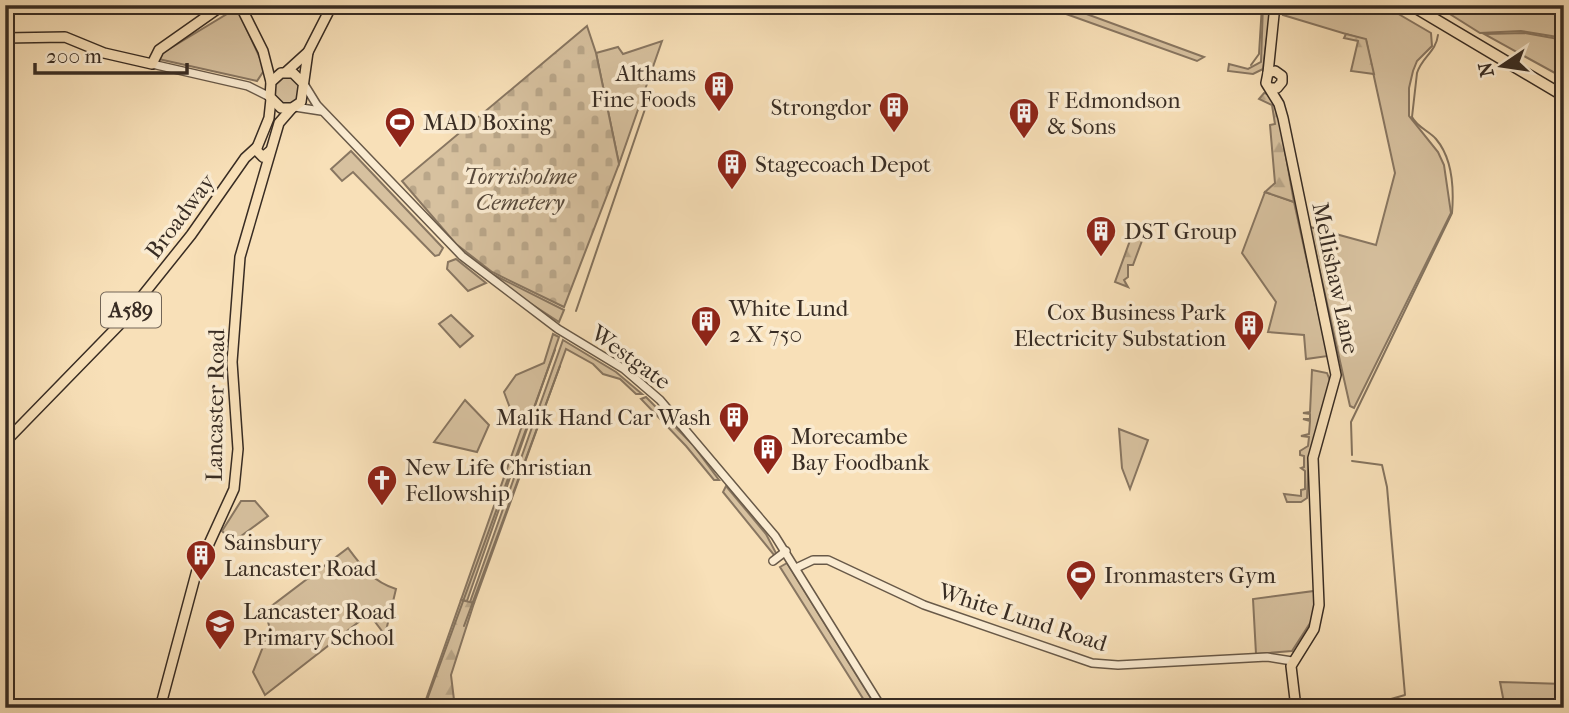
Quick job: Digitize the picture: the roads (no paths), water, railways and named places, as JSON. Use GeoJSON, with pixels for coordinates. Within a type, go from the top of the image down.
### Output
{"type":"FeatureCollection","features":[{"type":"Feature","properties":{"kind":"highway"},"geometry":{"type":"LineString","coordinates":[[1410,5],[1564,96]]}},
{"type":"Feature","properties":{"kind":"main road"},"geometry":{"type":"LineString","coordinates":[[208,16],[213,5]]}},
{"type":"Feature","properties":{"kind":"main road"},"geometry":{"type":"LineString","coordinates":[[5,38],[65,37],[104,53],[152,64],[156,52],[223,5]]}},
{"type":"Feature","properties":{"kind":"main road"},"geometry":{"type":"LineString","coordinates":[[240,5],[262,51],[271,82],[308,52]]}},
{"type":"Feature","properties":{"kind":"main road"},"geometry":{"type":"LineString","coordinates":[[270,98],[281,108],[292,108],[304,96],[308,52],[332,5]]}},
{"type":"Feature","properties":{"kind":"main road"},"geometry":{"type":"LineString","coordinates":[[1273,73],[1282,79],[1275,87],[1266,82],[1273,73],[1271,53],[1275,5]]}},
{"type":"Feature","properties":{"kind":"main road"},"geometry":{"type":"LineString","coordinates":[[262,51],[274,65],[297,75],[304,84]]}},
{"type":"Feature","properties":{"kind":"main road","name":"A589"},"geometry":{"type":"LineString","coordinates":[[270,98],[271,82]]}},
{"type":"Feature","properties":{"kind":"main road","name":"Mellishaw Lane"},"geometry":{"type":"LineString","coordinates":[[1275,87],[1336,375],[1311,472],[1318,615],[1314,629],[1292,661]]}},
{"type":"Feature","properties":{"kind":"main road","name":"Lancaster Road"},"geometry":{"type":"LineString","coordinates":[[263,178],[259,151],[269,118],[270,98]]}},
{"type":"Feature","properties":{"kind":"main road","name":"Lancaster Road"},"geometry":{"type":"LineString","coordinates":[[160,708],[190,589],[230,503],[236,482],[237,434],[232,362],[243,242],[281,119],[292,108]]}},
{"type":"Feature","properties":{"kind":"main road"},"geometry":{"type":"LineString","coordinates":[[259,151],[265,143],[270,151]]}},
{"type":"Feature","properties":{"kind":"main road","name":"Broadway"},"geometry":{"type":"LineString","coordinates":[[5,442],[119,325],[242,165],[249,152],[259,151]]}},
{"type":"Feature","properties":{"kind":"main road"},"geometry":{"type":"LineString","coordinates":[[1292,661],[1290,677],[1296,708]]}},
{"type":"Feature","properties":{"kind":"street"},"geometry":{"type":"LineString","coordinates":[[152,64],[248,86],[270,98]]}},
{"type":"Feature","properties":{"kind":"street"},"geometry":{"type":"LineString","coordinates":[[248,86],[271,82]]}},
{"type":"Feature","properties":{"kind":"street","name":"Westgate"},"geometry":{"type":"LineString","coordinates":[[304,84],[314,102],[453,248],[558,329],[624,369],[660,400],[751,505],[786,551],[882,708]]}},
{"type":"Feature","properties":{"kind":"street"},"geometry":{"type":"LineString","coordinates":[[292,108],[310,107],[330,117]]}},
{"type":"Feature","properties":{"kind":"street"},"geometry":{"type":"LineString","coordinates":[[773,561],[786,551]]}},
{"type":"Feature","properties":{"kind":"street","name":"White Lund Road"},"geometry":{"type":"LineString","coordinates":[[796,568],[813,559],[828,560],[924,605],[1092,663],[1118,665],[1267,657],[1292,661]]}},
{"type":"Feature","properties":{"kind":"waterway"},"geometry":{"type":"LineString","coordinates":[[1251,65],[1259,54],[1262,5]]}},
{"type":"Feature","properties":{"kind":"waterway"},"geometry":{"type":"LineString","coordinates":[[1440,10],[1442,5]]}},
{"type":"Feature","properties":{"kind":"waterway"},"geometry":{"type":"LineString","coordinates":[[1352,455],[1351,422],[1452,213],[1452,184],[1446,156],[1436,139],[1412,117],[1417,73],[1435,46],[1438,35]]}},
{"type":"Feature","properties":{"kind":"waterway"},"geometry":{"type":"LineString","coordinates":[[576,311],[645,109]]}},
{"type":"Feature","properties":{"kind":"waterway"},"geometry":{"type":"LineString","coordinates":[[424,708],[555,350]]}},
{"type":"Feature","properties":{"kind":"waterway"},"geometry":{"type":"LineString","coordinates":[[464,626],[560,366]]}},
{"type":"Feature","properties":{"kind":"waterway"},"geometry":{"type":"LineString","coordinates":[[1352,461],[1382,465],[1387,487],[1405,695],[1384,701],[1379,707]]}},
{"type":"Feature","properties":{"kind":"place","name":"Althams Fine Foods"},"geometry":{"type":"Point","coordinates":[719,113]}},
{"type":"Feature","properties":{"kind":"place","name":"Strongdor"},"geometry":{"type":"Point","coordinates":[894,134]}},
{"type":"Feature","properties":{"kind":"place","name":"F Edmondson & Sons"},"geometry":{"type":"Point","coordinates":[1024,140]}},
{"type":"Feature","properties":{"kind":"place","name":"MAD Boxing"},"geometry":{"type":"Point","coordinates":[400,149]}},
{"type":"Feature","properties":{"kind":"place","name":"Stagecoach Depot"},"geometry":{"type":"Point","coordinates":[732,191]}},
{"type":"Feature","properties":{"kind":"place","name":"DST Group"},"geometry":{"type":"Point","coordinates":[1101,258]}},
{"type":"Feature","properties":{"kind":"place","name":"White Lund 2 X 750"},"geometry":{"type":"Point","coordinates":[706,348]}},
{"type":"Feature","properties":{"kind":"place","name":"Cox Business Park Electricity Substation"},"geometry":{"type":"Point","coordinates":[1249,352]}},
{"type":"Feature","properties":{"kind":"place","name":"Malik Hand Car Wash"},"geometry":{"type":"Point","coordinates":[734,444]}},
{"type":"Feature","properties":{"kind":"place","name":"Morecambe Bay Foodbank"},"geometry":{"type":"Point","coordinates":[768,476]}},
{"type":"Feature","properties":{"kind":"place","name":"New Life Christian Fellowship"},"geometry":{"type":"Point","coordinates":[382,507]}},
{"type":"Feature","properties":{"kind":"place","name":"Sainsbury Lancaster Road"},"geometry":{"type":"Point","coordinates":[201,582]}},
{"type":"Feature","properties":{"kind":"place","name":"Ironmasters Gym"},"geometry":{"type":"Point","coordinates":[1081,602]}},
{"type":"Feature","properties":{"kind":"place","name":"Lancaster Road Primary School"},"geometry":{"type":"Point","coordinates":[220,651]}},
{"type":"Feature","properties":{"kind":"park label","name":"Torrisholme Cemetery"},"geometry":{"type":"Point","coordinates":[520,189]}}]}
